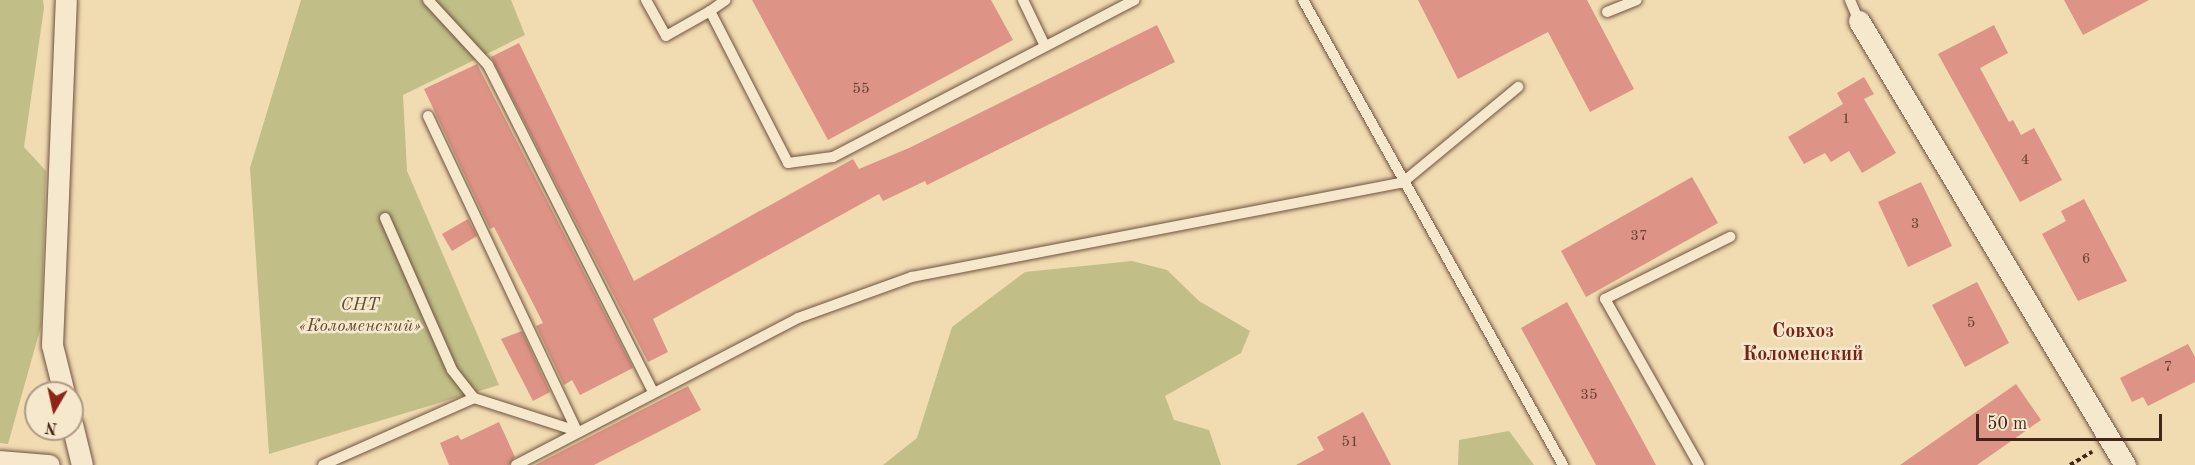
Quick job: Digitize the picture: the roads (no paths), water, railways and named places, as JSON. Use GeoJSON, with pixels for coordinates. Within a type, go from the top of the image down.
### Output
{"type":"FeatureCollection","features":[{"type":"Feature","properties":{"kind":"street"},"geometry":{"type":"LineString","coordinates":[[61,381],[52,345],[66,0]]}},
{"type":"Feature","properties":{"kind":"street"},"geometry":{"type":"LineString","coordinates":[[1859,21],[2125,465]]}},
{"type":"Feature","properties":{"kind":"street"},"geometry":{"type":"LineString","coordinates":[[76,441],[82,465]]}},
{"type":"Feature","properties":{"kind":"street"},"geometry":{"type":"LineString","coordinates":[[0,461],[49,465]]}},
{"type":"Feature","properties":{"kind":"lane"},"geometry":{"type":"LineString","coordinates":[[428,0],[488,65],[652,390]]}},
{"type":"Feature","properties":{"kind":"lane"},"geometry":{"type":"LineString","coordinates":[[646,0],[666,36],[726,0]]}},
{"type":"Feature","properties":{"kind":"lane"},"geometry":{"type":"LineString","coordinates":[[1023,0],[1046,46]]}},
{"type":"Feature","properties":{"kind":"lane"},"geometry":{"type":"LineString","coordinates":[[710,11],[788,163],[833,157],[1135,0]]}},
{"type":"Feature","properties":{"kind":"lane"},"geometry":{"type":"LineString","coordinates":[[1303,0],[1402,183],[1563,465]]}},
{"type":"Feature","properties":{"kind":"lane"},"geometry":{"type":"LineString","coordinates":[[1607,12],[1637,0]]}},
{"type":"Feature","properties":{"kind":"lane"},"geometry":{"type":"LineString","coordinates":[[1850,0],[1859,21]]}},
{"type":"Feature","properties":{"kind":"lane"},"geometry":{"type":"LineString","coordinates":[[516,465],[652,390],[798,318],[912,277],[1402,183],[1518,87]]}},
{"type":"Feature","properties":{"kind":"lane"},"geometry":{"type":"LineString","coordinates":[[428,116],[577,431]]}},
{"type":"Feature","properties":{"kind":"lane"},"geometry":{"type":"LineString","coordinates":[[385,218],[452,370],[474,398],[577,431]]}},
{"type":"Feature","properties":{"kind":"lane"},"geometry":{"type":"LineString","coordinates":[[1699,465],[1605,299],[1730,237]]}},
{"type":"Feature","properties":{"kind":"lane"},"geometry":{"type":"LineString","coordinates":[[323,465],[474,398]]}},
{"type":"Feature","properties":{"kind":"district","name":"Совхоз Коломенский"},"geometry":{"type":"Point","coordinates":[1803,344]}},
{"type":"Feature","properties":{"kind":"park label","name":"СНТ «Коломенский»"},"geometry":{"type":"Point","coordinates":[360,316]}}]}
